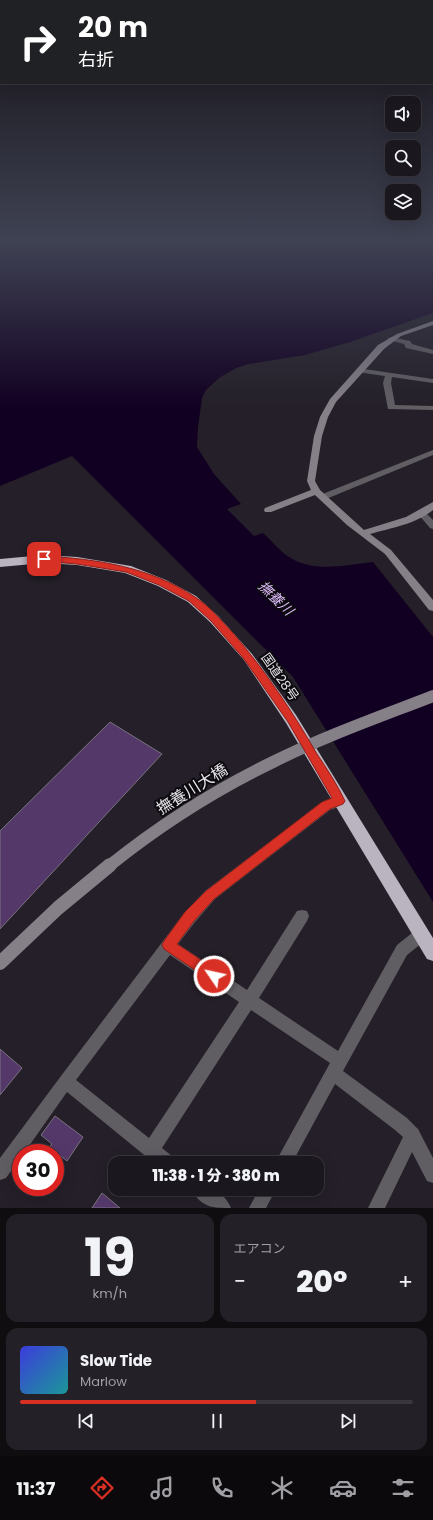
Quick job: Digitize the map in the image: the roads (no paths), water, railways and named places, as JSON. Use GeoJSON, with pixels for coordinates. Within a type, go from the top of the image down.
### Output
{"type":"FeatureCollection","features":[{"type":"Feature","properties":{"kind":"highway","name":"国道28号"},"geometry":{"type":"LineString","coordinates":[[0,563],[44,559],[77,561],[128,569],[162,583],[192,599],[214,619],[248,657],[291,719],[433,953]]}},
{"type":"Feature","properties":{"kind":"main road"},"geometry":{"type":"LineString","coordinates":[[433,323],[406,332],[391,339],[381,347],[333,401],[324,418],[316,448],[312,481],[319,494],[350,523],[388,552],[433,607]]}},
{"type":"Feature","properties":{"kind":"main road"},"geometry":{"type":"LineString","coordinates":[[268,510],[319,494]]}},
{"type":"Feature","properties":{"kind":"main road"},"geometry":{"type":"LineString","coordinates":[[363,533],[422,514],[433,505]]}},
{"type":"Feature","properties":{"kind":"main road","name":"撫養川大橋"},"geometry":{"type":"LineString","coordinates":[[0,962],[27,935],[82,887],[193,806],[252,772],[329,736],[433,696]]}},
{"type":"Feature","properties":{"kind":"street"},"geometry":{"type":"LineString","coordinates":[[391,339],[407,343],[409,346],[433,352]]}},
{"type":"Feature","properties":{"kind":"street"},"geometry":{"type":"LineString","coordinates":[[360,370],[433,381]]}},
{"type":"Feature","properties":{"kind":"street"},"geometry":{"type":"LineString","coordinates":[[389,374],[387,383],[391,407],[433,408]]}},
{"type":"Feature","properties":{"kind":"street"},"geometry":{"type":"LineString","coordinates":[[319,494],[433,452]]}},
{"type":"Feature","properties":{"kind":"street"},"geometry":{"type":"LineString","coordinates":[[422,514],[433,526]]}},
{"type":"Feature","properties":{"kind":"street"},"geometry":{"type":"LineString","coordinates":[[0,1172],[168,945],[210,895],[326,806],[340,801]]}},
{"type":"Feature","properties":{"kind":"street"},"geometry":{"type":"LineString","coordinates":[[151,1150],[302,916]]}},
{"type":"Feature","properties":{"kind":"street"},"geometry":{"type":"LineString","coordinates":[[286,1156],[402,950],[422,934]]}},
{"type":"Feature","properties":{"kind":"street"},"geometry":{"type":"LineString","coordinates":[[168,945],[248,1000],[337,1067],[412,1135],[433,1175]]}},
{"type":"Feature","properties":{"kind":"street"},"geometry":{"type":"LineString","coordinates":[[66,1081],[158,1156]]}},
{"type":"Feature","properties":{"kind":"street"},"geometry":{"type":"LineString","coordinates":[[376,1208],[412,1135]]}},
{"type":"Feature","properties":{"kind":"street"},"geometry":{"type":"LineString","coordinates":[[209,1196],[224,1208]]}},
{"type":"Feature","properties":{"kind":"street"},"geometry":{"type":"LineString","coordinates":[[257,1208],[264,1196]]}},
{"type":"Feature","properties":{"kind":"water","name":"撫養川"},"geometry":{"type":"Polygon","coordinates":[[[0,295],[433,295],[433,313],[350,342],[305,355],[249,364],[236,368],[219,378],[206,390],[202,398],[197,447],[214,474],[241,504],[227,509],[254,536],[263,533],[286,555],[306,565],[328,567],[373,562],[433,637],[433,902],[293,677],[72,456],[0,486],[0,295]]]}}]}
